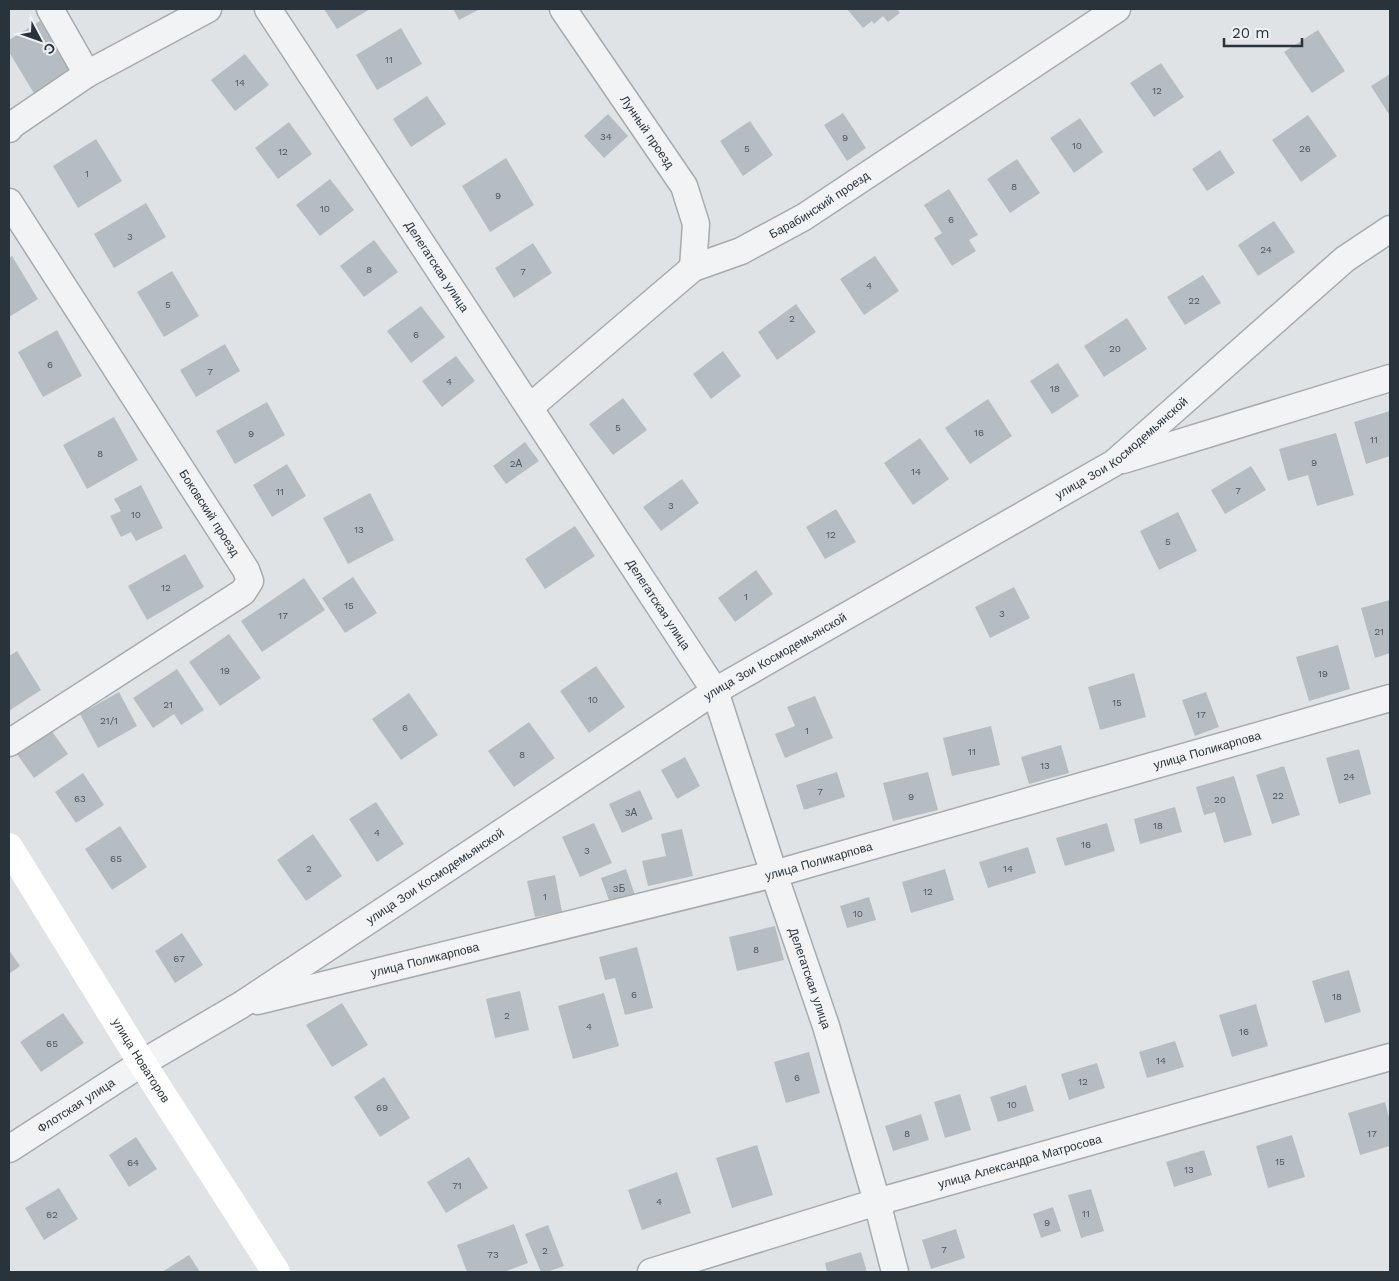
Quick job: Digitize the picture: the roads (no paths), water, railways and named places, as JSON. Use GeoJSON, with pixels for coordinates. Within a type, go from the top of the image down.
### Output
{"type":"FeatureCollection","features":[{"type":"Feature","properties":{"kind":"main road","name":"улица Новаторов"},"geometry":{"type":"LineString","coordinates":[[9,847],[142,1063],[276,1272]]}},
{"type":"Feature","properties":{"kind":"street"},"geometry":{"type":"LineString","coordinates":[[50,9],[87,74]]}},
{"type":"Feature","properties":{"kind":"street"},"geometry":{"type":"LineString","coordinates":[[9,129],[12,124],[87,74],[208,9]]}},
{"type":"Feature","properties":{"kind":"street","name":"Делегатская улица"},"geometry":{"type":"LineString","coordinates":[[268,9],[715,691],[774,874],[826,1026],[877,1202],[895,1272]]}},
{"type":"Feature","properties":{"kind":"street","name":"Лунный проезд"},"geometry":{"type":"LineString","coordinates":[[563,9],[684,186],[696,224],[693,268]]}},
{"type":"Feature","properties":{"kind":"street","name":"Барабинский проезд"},"geometry":{"type":"LineString","coordinates":[[530,407],[693,268],[741,251],[804,217],[1117,9]]}},
{"type":"Feature","properties":{"kind":"street","name":"Боковский проезд"},"geometry":{"type":"LineString","coordinates":[[9,202],[246,570],[250,581],[243,592],[9,743]]}},
{"type":"Feature","properties":{"kind":"street","name":"улица Зои Космодемьянской"},"geometry":{"type":"LineString","coordinates":[[142,1063],[241,1005],[715,691],[1114,463],[1345,259],[1390,229]]}},
{"type":"Feature","properties":{"kind":"street"},"geometry":{"type":"LineString","coordinates":[[1114,463],[1390,378]]}},
{"type":"Feature","properties":{"kind":"street","name":"улица Поликарпова"},"geometry":{"type":"LineString","coordinates":[[241,1005],[774,874],[1390,698]]}},
{"type":"Feature","properties":{"kind":"street","name":"улица Александра Матросова"},"geometry":{"type":"LineString","coordinates":[[651,1272],[877,1202],[1390,1057]]}},
{"type":"Feature","properties":{"kind":"street","name":"Флотская улица"},"geometry":{"type":"LineString","coordinates":[[9,1149],[142,1063]]}}]}
